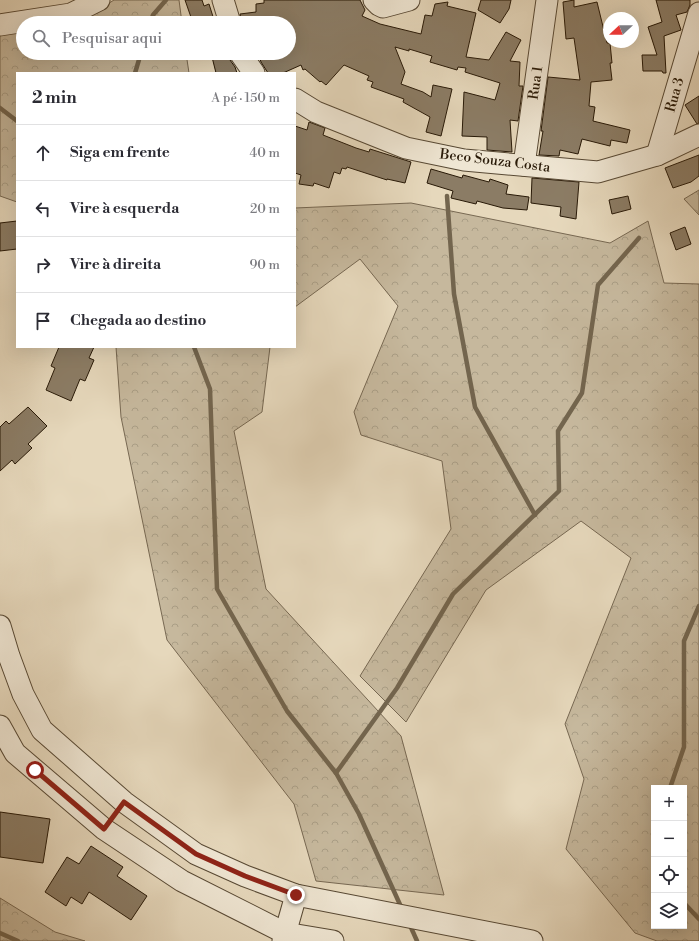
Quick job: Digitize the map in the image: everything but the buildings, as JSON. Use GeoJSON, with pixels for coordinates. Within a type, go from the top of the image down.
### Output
{"type":"FeatureCollection","features":[{"type":"Feature","properties":{"kind":"street"},"geometry":{"type":"LineString","coordinates":[[58,16],[71,14],[99,0]]}},
{"type":"Feature","properties":{"kind":"street"},"geometry":{"type":"LineString","coordinates":[[222,0],[228,16]]}},
{"type":"Feature","properties":{"kind":"street"},"geometry":{"type":"LineString","coordinates":[[374,0],[383,7],[409,0]]}},
{"type":"Feature","properties":{"kind":"street","name":"Rua 1"},"geometry":{"type":"LineString","coordinates":[[524,165],[547,0]]}},
{"type":"Feature","properties":{"kind":"street","name":"Rua 3"},"geometry":{"type":"LineString","coordinates":[[657,155],[699,13]]}},
{"type":"Feature","properties":{"kind":"street"},"geometry":{"type":"LineString","coordinates":[[0,25],[16,23]]}},
{"type":"Feature","properties":{"kind":"street"},"geometry":{"type":"LineString","coordinates":[[245,60],[253,72]]}},
{"type":"Feature","properties":{"kind":"street","name":"Beco Souza Costa"},"geometry":{"type":"LineString","coordinates":[[296,100],[316,112],[406,148],[464,160],[598,172],[657,155],[699,134]]}},
{"type":"Feature","properties":{"kind":"street"},"geometry":{"type":"LineString","coordinates":[[0,626],[23,694],[42,730],[124,802],[196,854],[245,876],[296,895],[532,941]]}},
{"type":"Feature","properties":{"kind":"street"},"geometry":{"type":"LineString","coordinates":[[0,726],[15,753],[104,829],[182,881],[284,937],[333,941]]}},
{"type":"Feature","properties":{"kind":"street"},"geometry":{"type":"LineString","coordinates":[[104,829],[124,802]]}},
{"type":"Feature","properties":{"kind":"street"},"geometry":{"type":"LineString","coordinates":[[284,937],[296,895]]}},
{"type":"Feature","properties":{"kind":"green space"},"geometry":{"type":"Polygon","coordinates":[[[114,0],[179,0],[181,16],[89,16],[114,0]]]}},
{"type":"Feature","properties":{"kind":"green space"},"geometry":{"type":"Polygon","coordinates":[[[16,29],[16,60],[187,60],[189,72],[16,72],[16,202],[0,196],[0,32],[16,29]]]}},
{"type":"Feature","properties":{"kind":"green space"},"geometry":{"type":"Polygon","coordinates":[[[699,190],[699,215],[684,199],[699,190]]]}},
{"type":"Feature","properties":{"kind":"green space"},"geometry":{"type":"Polygon","coordinates":[[[411,203],[610,243],[648,221],[664,283],[699,284],[699,941],[657,941],[635,933],[566,849],[584,779],[565,724],[631,558],[581,521],[486,590],[406,722],[360,676],[451,529],[442,461],[361,435],[354,412],[398,306],[360,259],[296,306],[296,208],[411,203]]]}},
{"type":"Feature","properties":{"kind":"green space"},"geometry":{"type":"Polygon","coordinates":[[[116,348],[270,348],[262,412],[234,431],[266,589],[401,736],[444,895],[316,881],[294,804],[167,640],[121,417],[116,348]]]}},
{"type":"Feature","properties":{"kind":"green space"},"geometry":{"type":"Polygon","coordinates":[[[0,898],[55,932],[85,941],[0,941],[0,898]]]}},
{"type":"Feature","properties":{"kind":"waterway"},"geometry":{"type":"LineString","coordinates":[[153,16],[166,0]]}},
{"type":"Feature","properties":{"kind":"waterway"},"geometry":{"type":"LineString","coordinates":[[135,72],[139,60]]}},
{"type":"Feature","properties":{"kind":"waterway"},"geometry":{"type":"LineString","coordinates":[[0,108],[16,120]]}},
{"type":"Feature","properties":{"kind":"waterway"},"geometry":{"type":"LineString","coordinates":[[447,196],[454,294],[475,407],[535,515]]}},
{"type":"Feature","properties":{"kind":"waterway"},"geometry":{"type":"LineString","coordinates":[[336,773],[397,688],[453,594],[559,491],[558,431],[582,393],[598,285],[639,238]]}},
{"type":"Feature","properties":{"kind":"waterway"},"geometry":{"type":"LineString","coordinates":[[194,348],[210,389],[217,589],[287,711],[336,773],[359,814],[402,909]]}},
{"type":"Feature","properties":{"kind":"waterway"},"geometry":{"type":"LineString","coordinates":[[671,785],[684,747],[684,641],[699,606]]}},
{"type":"Feature","properties":{"kind":"waterway"},"geometry":{"type":"LineString","coordinates":[[687,906],[699,919]]}},
{"type":"Feature","properties":{"kind":"waterway"},"geometry":{"type":"LineString","coordinates":[[409,923],[417,941]]}},
{"type":"Feature","properties":{"kind":"waterway"},"geometry":{"type":"LineString","coordinates":[[0,933],[18,941]]}},
{"type":"Feature","properties":{"kind":"route"},"geometry":{"type":"LineString","coordinates":[[35,770],[104,829],[124,802],[196,854],[245,876],[296,895]]}}]}
